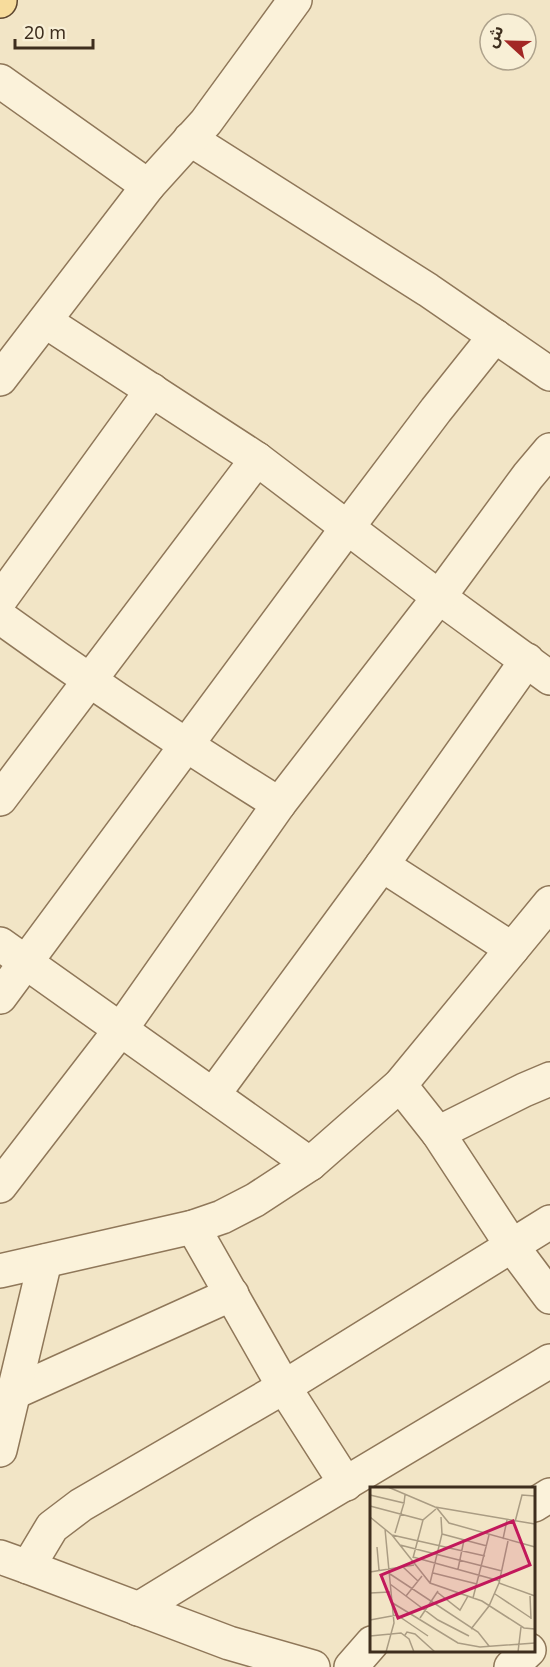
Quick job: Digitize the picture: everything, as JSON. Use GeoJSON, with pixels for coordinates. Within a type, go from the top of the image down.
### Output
{"type":"FeatureCollection","features":[{"type":"Feature","properties":{"kind":"street"},"geometry":{"type":"LineString","coordinates":[[0,379],[148,186],[213,113],[295,0]]}},
{"type":"Feature","properties":{"kind":"street"},"geometry":{"type":"LineString","coordinates":[[0,81],[148,186]]}},
{"type":"Feature","properties":{"kind":"street"},"geometry":{"type":"LineString","coordinates":[[190,140],[418,284],[550,374]]}},
{"type":"Feature","properties":{"kind":"street"},"geometry":{"type":"LineString","coordinates":[[45,321],[257,459],[438,597],[539,669],[382,865],[213,1095]]}},
{"type":"Feature","properties":{"kind":"street"},"geometry":{"type":"LineString","coordinates":[[0,997],[13,953],[186,746],[347,528],[495,336]]}},
{"type":"Feature","properties":{"kind":"street"},"geometry":{"type":"LineString","coordinates":[[0,600],[152,390]]}},
{"type":"Feature","properties":{"kind":"street"},"geometry":{"type":"LineString","coordinates":[[0,1186],[121,1029],[279,804],[550,450]]}},
{"type":"Feature","properties":{"kind":"street"},"geometry":{"type":"LineString","coordinates":[[0,799],[257,459]]}},
{"type":"Feature","properties":{"kind":"street"},"geometry":{"type":"LineString","coordinates":[[0,617],[88,681],[279,804]]}},
{"type":"Feature","properties":{"kind":"street"},"geometry":{"type":"LineString","coordinates":[[382,865],[512,949]]}},
{"type":"Feature","properties":{"kind":"street"},"geometry":{"type":"LineString","coordinates":[[0,1271],[193,1227],[222,1217],[255,1200],[310,1164],[400,1084],[550,903]]}},
{"type":"Feature","properties":{"kind":"street"},"geometry":{"type":"LineString","coordinates":[[13,953],[310,1164]]}},
{"type":"Feature","properties":{"kind":"street"},"geometry":{"type":"LineString","coordinates":[[438,1132],[524,1090],[550,1080]]}},
{"type":"Feature","properties":{"kind":"street"},"geometry":{"type":"LineString","coordinates":[[400,1084],[438,1132],[512,1246],[550,1297]]}},
{"type":"Feature","properties":{"kind":"street"},"geometry":{"type":"LineString","coordinates":[[14,1562],[45,1537],[52,1527],[81,1505],[284,1387],[550,1222]]}},
{"type":"Feature","properties":{"kind":"street"},"geometry":{"type":"LineString","coordinates":[[193,1227],[284,1387],[346,1484]]}},
{"type":"Feature","properties":{"kind":"street"},"geometry":{"type":"LineString","coordinates":[[0,1450],[45,1261]]}},
{"type":"Feature","properties":{"kind":"street"},"geometry":{"type":"LineString","coordinates":[[15,1392],[232,1294]]}},
{"type":"Feature","properties":{"kind":"street"},"geometry":{"type":"LineString","coordinates":[[138,1609],[550,1361]]}},
{"type":"Feature","properties":{"kind":"street"},"geometry":{"type":"LineString","coordinates":[[535,1504],[550,1495]]}},
{"type":"Feature","properties":{"kind":"street"},"geometry":{"type":"LineString","coordinates":[[14,1562],[138,1609],[224,1655],[313,1667]]}},
{"type":"Feature","properties":{"kind":"street"},"geometry":{"type":"LineString","coordinates":[[535,1646],[550,1636]]}},
{"type":"Feature","properties":{"kind":"street"},"geometry":{"type":"LineString","coordinates":[[351,1667],[370,1645]]}},
{"type":"Feature","properties":{"kind":"street"},"geometry":{"type":"LineString","coordinates":[[511,1667],[528,1652]]}}]}
